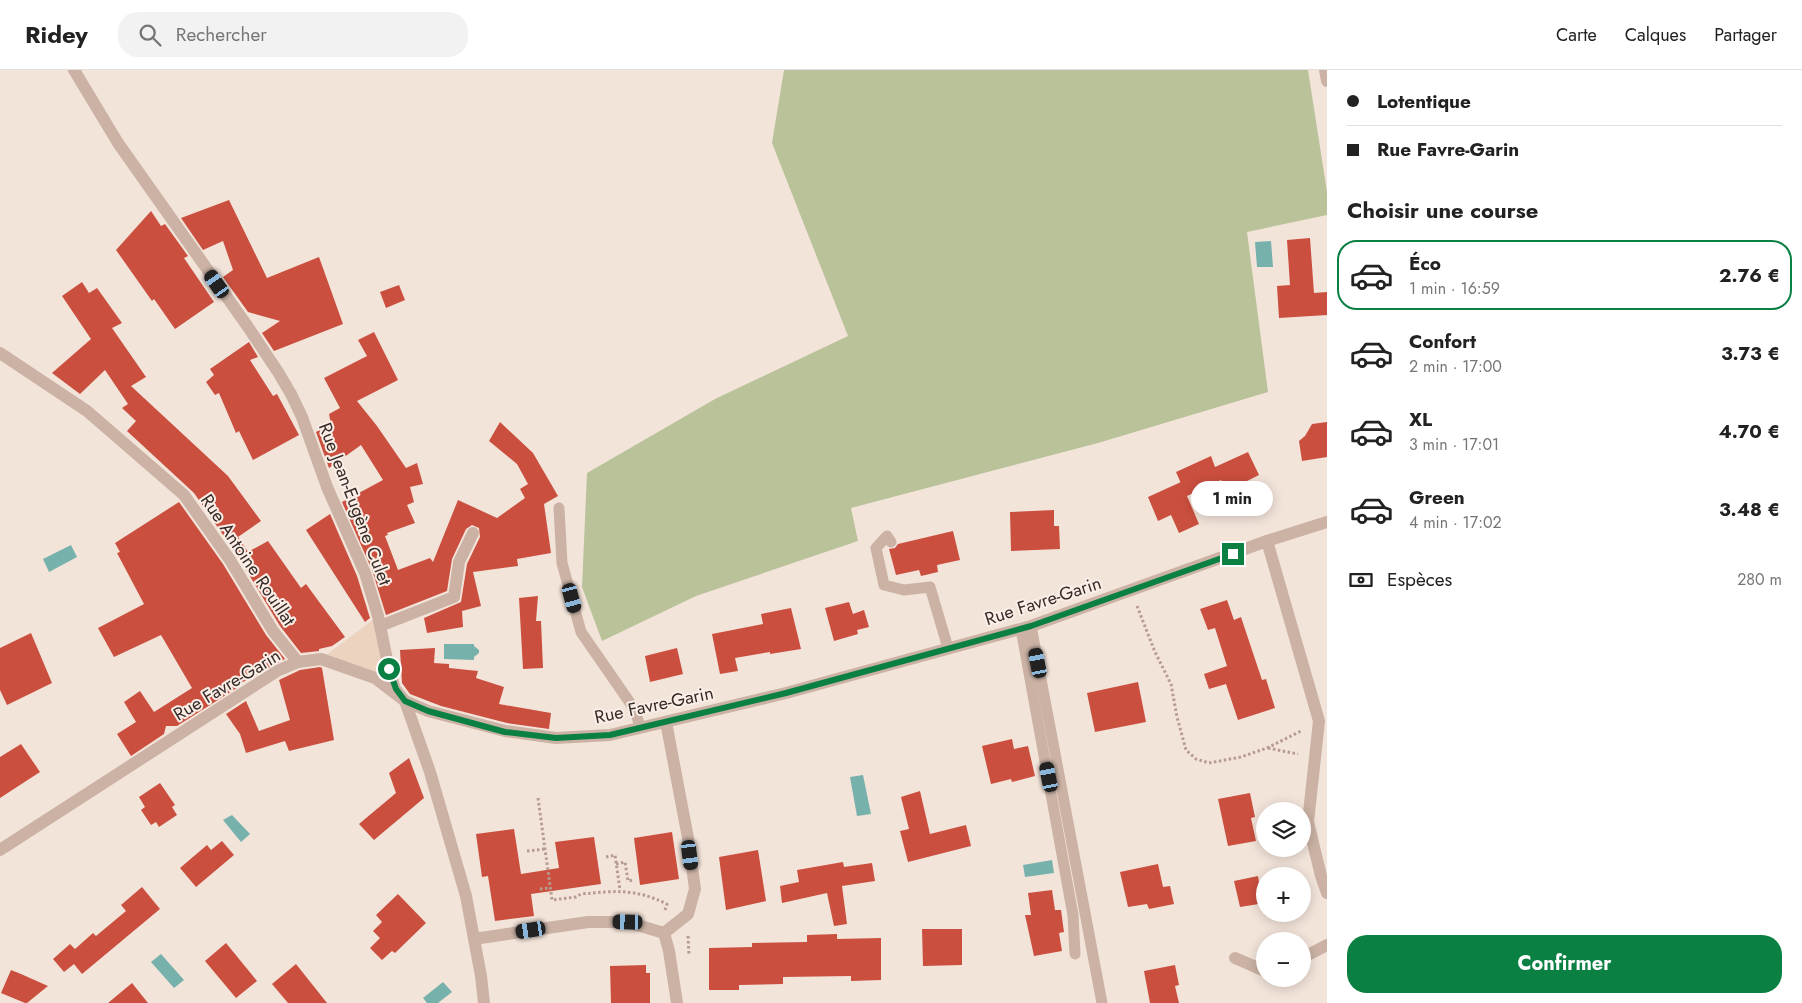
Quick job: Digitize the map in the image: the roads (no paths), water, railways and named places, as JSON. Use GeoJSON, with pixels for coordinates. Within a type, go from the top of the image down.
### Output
{"type":"FeatureCollection","features":[{"type":"Feature","properties":{"kind":"street","name":"Rue Jean-Eugène Culet"},"geometry":{"type":"LineString","coordinates":[[74,70],[118,143],[248,328],[291,394],[302,417],[327,487],[365,573],[380,626],[389,669],[396,689],[405,701],[430,772],[466,896],[484,1003]]}},
{"type":"Feature","properties":{"kind":"street"},"geometry":{"type":"LineString","coordinates":[[1325,70],[1327,81]]}},
{"type":"Feature","properties":{"kind":"street","name":"Rue Antoine Rouillat"},"geometry":{"type":"LineString","coordinates":[[0,354],[87,411],[184,495],[230,560],[273,631],[298,662]]}},
{"type":"Feature","properties":{"kind":"street","name":"Rue Favre-Garin"},"geometry":{"type":"LineString","coordinates":[[0,850],[277,671],[298,662],[321,659],[375,678],[405,701],[428,711],[505,732],[556,738],[610,735],[786,693],[1026,627],[1327,522]]}},
{"type":"Feature","properties":{"kind":"street"},"geometry":{"type":"LineString","coordinates":[[380,626],[454,597],[459,562],[473,533]]}},
{"type":"Feature","properties":{"kind":"street"},"geometry":{"type":"LineString","coordinates":[[1267,542],[1319,721],[1308,822],[1327,893]]}},
{"type":"Feature","properties":{"kind":"street"},"geometry":{"type":"LineString","coordinates":[[659,932],[688,914],[695,889],[688,838],[666,722]]}},
{"type":"Feature","properties":{"kind":"street"},"geometry":{"type":"LineString","coordinates":[[474,939],[588,922],[628,922],[659,932],[669,951],[677,1003]]}},
{"type":"Feature","properties":{"kind":"street"},"geometry":{"type":"LineString","coordinates":[[1311,954],[1327,946]]}},
{"type":"Feature","properties":{"kind":"street"},"geometry":{"type":"LineString","coordinates":[[1235,958],[1256,966]]}},
{"type":"Feature","properties":{"kind":"lane"},"geometry":{"type":"LineString","coordinates":[[559,508],[562,563],[581,632],[635,710],[640,728]]}},
{"type":"Feature","properties":{"kind":"lane"},"geometry":{"type":"LineString","coordinates":[[890,542],[887,536],[876,548],[884,584],[904,590],[930,587],[948,648]]}},
{"type":"Feature","properties":{"kind":"lane"},"geometry":{"type":"LineString","coordinates":[[1026,627],[1073,915],[1074,954]]}},
{"type":"Feature","properties":{"kind":"lane"},"geometry":{"type":"LineString","coordinates":[[1026,627],[1102,1003]]}},
{"type":"Feature","properties":{"kind":"water"},"geometry":{"type":"Polygon","coordinates":[[[1271,241],[1273,267],[1257,267],[1255,242],[1271,241]]]}},
{"type":"Feature","properties":{"kind":"water"},"geometry":{"type":"Polygon","coordinates":[[[71,545],[77,557],[49,572],[43,559],[71,545]]]}},
{"type":"Feature","properties":{"kind":"water"},"geometry":{"type":"Polygon","coordinates":[[[444,644],[474,644],[479,653],[474,657],[474,660],[444,659],[444,644]]]}},
{"type":"Feature","properties":{"kind":"water"},"geometry":{"type":"Polygon","coordinates":[[[863,775],[871,814],[857,816],[850,777],[863,775]]]}},
{"type":"Feature","properties":{"kind":"water"},"geometry":{"type":"Polygon","coordinates":[[[232,815],[250,834],[241,842],[223,820],[232,815]]]}},
{"type":"Feature","properties":{"kind":"water"},"geometry":{"type":"Polygon","coordinates":[[[1052,860],[1054,873],[1025,877],[1023,865],[1052,860]]]}},
{"type":"Feature","properties":{"kind":"water"},"geometry":{"type":"Polygon","coordinates":[[[161,954],[184,980],[174,988],[151,962],[161,954]]]}},
{"type":"Feature","properties":{"kind":"water"},"geometry":{"type":"Polygon","coordinates":[[[443,982],[452,992],[438,1003],[427,1003],[423,998],[443,982]]]}}]}
